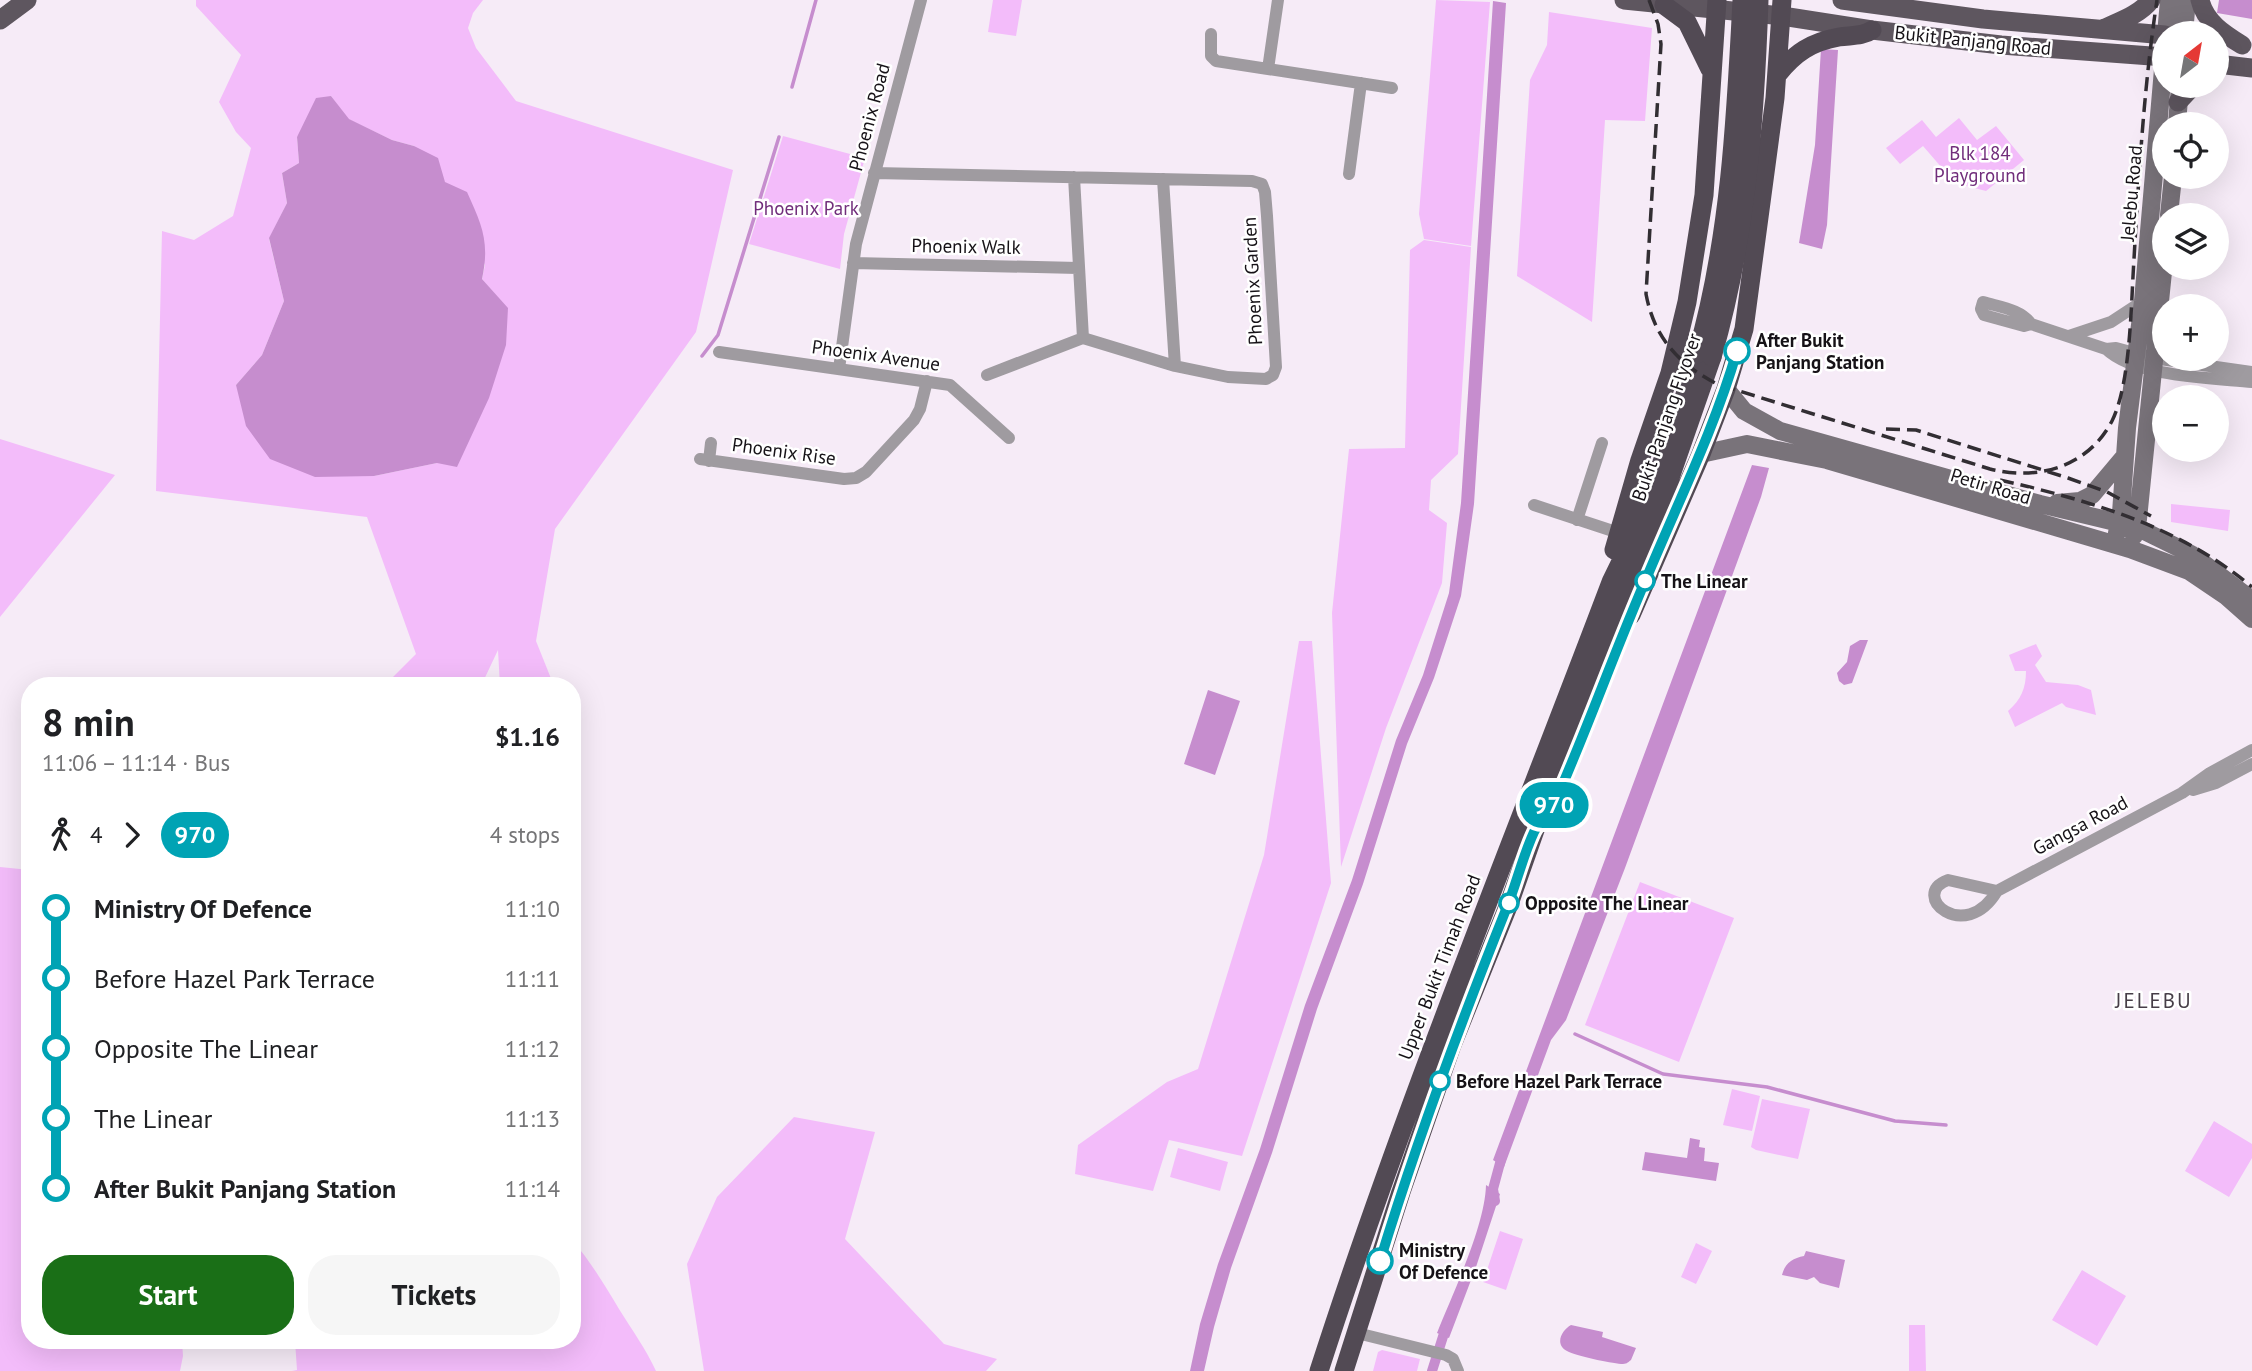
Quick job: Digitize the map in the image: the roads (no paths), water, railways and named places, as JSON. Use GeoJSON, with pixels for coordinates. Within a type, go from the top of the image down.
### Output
{"type":"FeatureCollection","features":[{"type":"Feature","properties":{"kind":"highway","name":"Bukit Panjang Flyover"},"geometry":{"type":"LineString","coordinates":[[1535,830],[1665,472],[1708,317],[1728,200],[1742,0]]}},
{"type":"Feature","properties":{"kind":"highway","name":"Bukit Panjang Flyover"},"geometry":{"type":"LineString","coordinates":[[1611,582],[1702,390],[1724,317],[1746,203],[1759,0]]}},
{"type":"Feature","properties":{"kind":"highway"},"geometry":{"type":"LineString","coordinates":[[1664,5],[1687,22],[1712,73]]}},
{"type":"Feature","properties":{"kind":"highway"},"geometry":{"type":"LineString","coordinates":[[1611,582],[1614,551],[1640,460],[1670,373],[1687,302],[1703,205],[1717,5]]}},
{"type":"Feature","properties":{"kind":"highway"},"geometry":{"type":"LineString","coordinates":[[1345,1371],[1401,1192],[1452,1045],[1509,904],[1535,830],[1551,812],[1633,608],[1701,454],[1726,389],[1744,329],[1775,98],[1782,8]]}},
{"type":"Feature","properties":{"kind":"highway"},"geometry":{"type":"LineString","coordinates":[[1777,74],[1803,48],[1839,37],[1866,34],[1871,30]]}},
{"type":"Feature","properties":{"kind":"highway"},"geometry":{"type":"LineString","coordinates":[[1710,112],[1724,89],[1735,82],[1749,82],[1762,87],[1775,98]]}},
{"type":"Feature","properties":{"kind":"highway","name":"Upper Bukit Timah Road"},"geometry":{"type":"LineString","coordinates":[[1319,1371],[1418,1088],[1611,582]]}},
{"type":"Feature","properties":{"kind":"main road"},"geometry":{"type":"LineString","coordinates":[[0,20],[27,0]]}},
{"type":"Feature","properties":{"kind":"main road","name":"Bukit Panjang Road"},"geometry":{"type":"LineString","coordinates":[[1624,0],[1664,5],[1782,8],[1871,30],[2001,45],[2152,56]]}},
{"type":"Feature","properties":{"kind":"main road","name":"Bukit Panjang Road"},"geometry":{"type":"LineString","coordinates":[[1842,0],[1983,19],[2152,34]]}},
{"type":"Feature","properties":{"kind":"main road"},"geometry":{"type":"LineString","coordinates":[[2102,30],[2145,8],[2151,0]]}},
{"type":"Feature","properties":{"kind":"main road","name":"Jelebu Road"},"geometry":{"type":"LineString","coordinates":[[2166,21],[2169,0]]}},
{"type":"Feature","properties":{"kind":"main road"},"geometry":{"type":"LineString","coordinates":[[2185,21],[2187,0]]}},
{"type":"Feature","properties":{"kind":"main road"},"geometry":{"type":"LineString","coordinates":[[2200,0],[2202,10],[2216,27],[2247,46]]}},
{"type":"Feature","properties":{"kind":"main road","name":"Jelebu Road"},"geometry":{"type":"LineString","coordinates":[[2122,547],[2128,524],[2144,362],[2143,301],[2160,98]]}},
{"type":"Feature","properties":{"kind":"main road","name":"Jelebu Road"},"geometry":{"type":"LineString","coordinates":[[2128,524],[2124,457],[2160,280]]}},
{"type":"Feature","properties":{"kind":"main road","name":"Petir Road"},"geometry":{"type":"LineString","coordinates":[[1726,389],[1742,409],[1780,431],[2037,510],[2122,547],[2189,571],[2226,596],[2252,619]]}},
{"type":"Feature","properties":{"kind":"main road"},"geometry":{"type":"LineString","coordinates":[[1820,443],[1818,453],[1827,460]]}},
{"type":"Feature","properties":{"kind":"main road","name":"Petir Road"},"geometry":{"type":"LineString","coordinates":[[1701,454],[1747,444],[1827,460],[2037,510],[2128,524],[2191,554],[2252,600]]}},
{"type":"Feature","properties":{"kind":"main road"},"geometry":{"type":"LineString","coordinates":[[2037,510],[2080,501],[2092,495],[2124,457]]}},
{"type":"Feature","properties":{"kind":"street","name":"Phoenix Road"},"geometry":{"type":"LineString","coordinates":[[839,369],[853,263],[874,173],[921,0]]}},
{"type":"Feature","properties":{"kind":"street"},"geometry":{"type":"LineString","coordinates":[[1268,69],[1278,0]]}},
{"type":"Feature","properties":{"kind":"street"},"geometry":{"type":"LineString","coordinates":[[1211,34],[1213,60],[1392,88]]}},
{"type":"Feature","properties":{"kind":"street"},"geometry":{"type":"LineString","coordinates":[[1349,174],[1361,83]]}},
{"type":"Feature","properties":{"kind":"street","name":"Phoenix Garden"},"geometry":{"type":"LineString","coordinates":[[874,173],[1252,181],[1262,184],[1269,243],[1276,367],[1273,375],[1266,379],[1228,377],[1175,366],[1083,338]]}},
{"type":"Feature","properties":{"kind":"street"},"geometry":{"type":"LineString","coordinates":[[987,375],[1083,338],[1074,177]]}},
{"type":"Feature","properties":{"kind":"street"},"geometry":{"type":"LineString","coordinates":[[1163,179],[1175,366]]}},
{"type":"Feature","properties":{"kind":"street","name":"Phoenix Walk"},"geometry":{"type":"LineString","coordinates":[[853,263],[1079,268]]}},
{"type":"Feature","properties":{"kind":"street"},"geometry":{"type":"LineString","coordinates":[[2069,337],[2111,322],[2143,301]]}},
{"type":"Feature","properties":{"kind":"street"},"geometry":{"type":"LineString","coordinates":[[2031,324],[2106,349],[2116,358],[2252,382]]}},
{"type":"Feature","properties":{"kind":"street","name":"Phoenix Avenue"},"geometry":{"type":"LineString","coordinates":[[719,352],[950,385],[1009,438]]}},
{"type":"Feature","properties":{"kind":"street"},"geometry":{"type":"LineString","coordinates":[[2144,362],[2252,372]]}},
{"type":"Feature","properties":{"kind":"street","name":"Phoenix Rise"},"geometry":{"type":"LineString","coordinates":[[711,443],[704,460],[856,478],[869,469],[914,420],[920,409],[926,381]]}},
{"type":"Feature","properties":{"kind":"street"},"geometry":{"type":"LineString","coordinates":[[1577,520],[1602,443]]}},
{"type":"Feature","properties":{"kind":"street"},"geometry":{"type":"LineString","coordinates":[[1534,505],[1619,533]]}},
{"type":"Feature","properties":{"kind":"street","name":"Gangsa Road"},"geometry":{"type":"LineString","coordinates":[[1997,891],[1948,880],[1937,889],[1936,900],[1948,915],[1961,916],[1978,910],[1990,902],[1997,891],[2182,793],[2210,773],[2252,750]]}},
{"type":"Feature","properties":{"kind":"street","name":"Gangsa Road"},"geometry":{"type":"LineString","coordinates":[[2182,793],[2216,783],[2252,764]]}},
{"type":"Feature","properties":{"kind":"street"},"geometry":{"type":"LineString","coordinates":[[1357,1333],[1446,1355],[1453,1359],[1458,1371]]}},
{"type":"Feature","properties":{"kind":"waterway"},"geometry":{"type":"LineString","coordinates":[[792,87],[816,0]]}},
{"type":"Feature","properties":{"kind":"waterway"},"geometry":{"type":"LineString","coordinates":[[702,356],[718,335],[779,137]]}},
{"type":"Feature","properties":{"kind":"waterway"},"geometry":{"type":"LineString","coordinates":[[1575,1034],[1663,1074],[1767,1087],[1895,1121],[1946,1125]]}},
{"type":"Feature","properties":{"kind":"waterway"},"geometry":{"type":"LineString","coordinates":[[1495,1201],[1493,1189],[1503,1152]]}},
{"type":"Feature","properties":{"kind":"waterway"},"geometry":{"type":"LineString","coordinates":[[1432,1371],[1447,1324]]}},
{"type":"Feature","properties":{"kind":"railway"},"geometry":{"type":"LineString","coordinates":[[1649,0],[1658,24],[1661,44],[1646,294],[1655,323],[1670,348],[1691,368],[1717,384],[1990,469],[2026,473],[2060,467],[2090,450],[2112,421],[2118,405],[2127,364],[2143,129],[2157,0]]}},
{"type":"Feature","properties":{"kind":"railway"},"geometry":{"type":"LineString","coordinates":[[1886,429],[1916,430],[2068,478],[2107,492],[2151,516]]}},
{"type":"Feature","properties":{"kind":"railway"},"geometry":{"type":"LineString","coordinates":[[2000,480],[2068,497],[2133,518],[2195,548],[2252,587]]}},
{"type":"Feature","properties":{"kind":"place","name":"After Bukit Panjang Station"},"geometry":{"type":"Point","coordinates":[1737,351]}},
{"type":"Feature","properties":{"kind":"place","name":"The Linear"},"geometry":{"type":"Point","coordinates":[1645,581]}},
{"type":"Feature","properties":{"kind":"place","name":"Opposite The Linear"},"geometry":{"type":"Point","coordinates":[1509,903]}},
{"type":"Feature","properties":{"kind":"place","name":"Before Hazel Park Terrace"},"geometry":{"type":"Point","coordinates":[1440,1081]}},
{"type":"Feature","properties":{"kind":"place","name":"Ministry Of Defence"},"geometry":{"type":"Point","coordinates":[1380,1261]}},
{"type":"Feature","properties":{"kind":"district","name":"JELEBU"},"geometry":{"type":"Point","coordinates":[2154,1000]}},
{"type":"Feature","properties":{"kind":"park label","name":"Blk 184 Playground"},"geometry":{"type":"Point","coordinates":[1980,164]}},
{"type":"Feature","properties":{"kind":"park label","name":"Phoenix Park"},"geometry":{"type":"Point","coordinates":[806,208]}}]}
